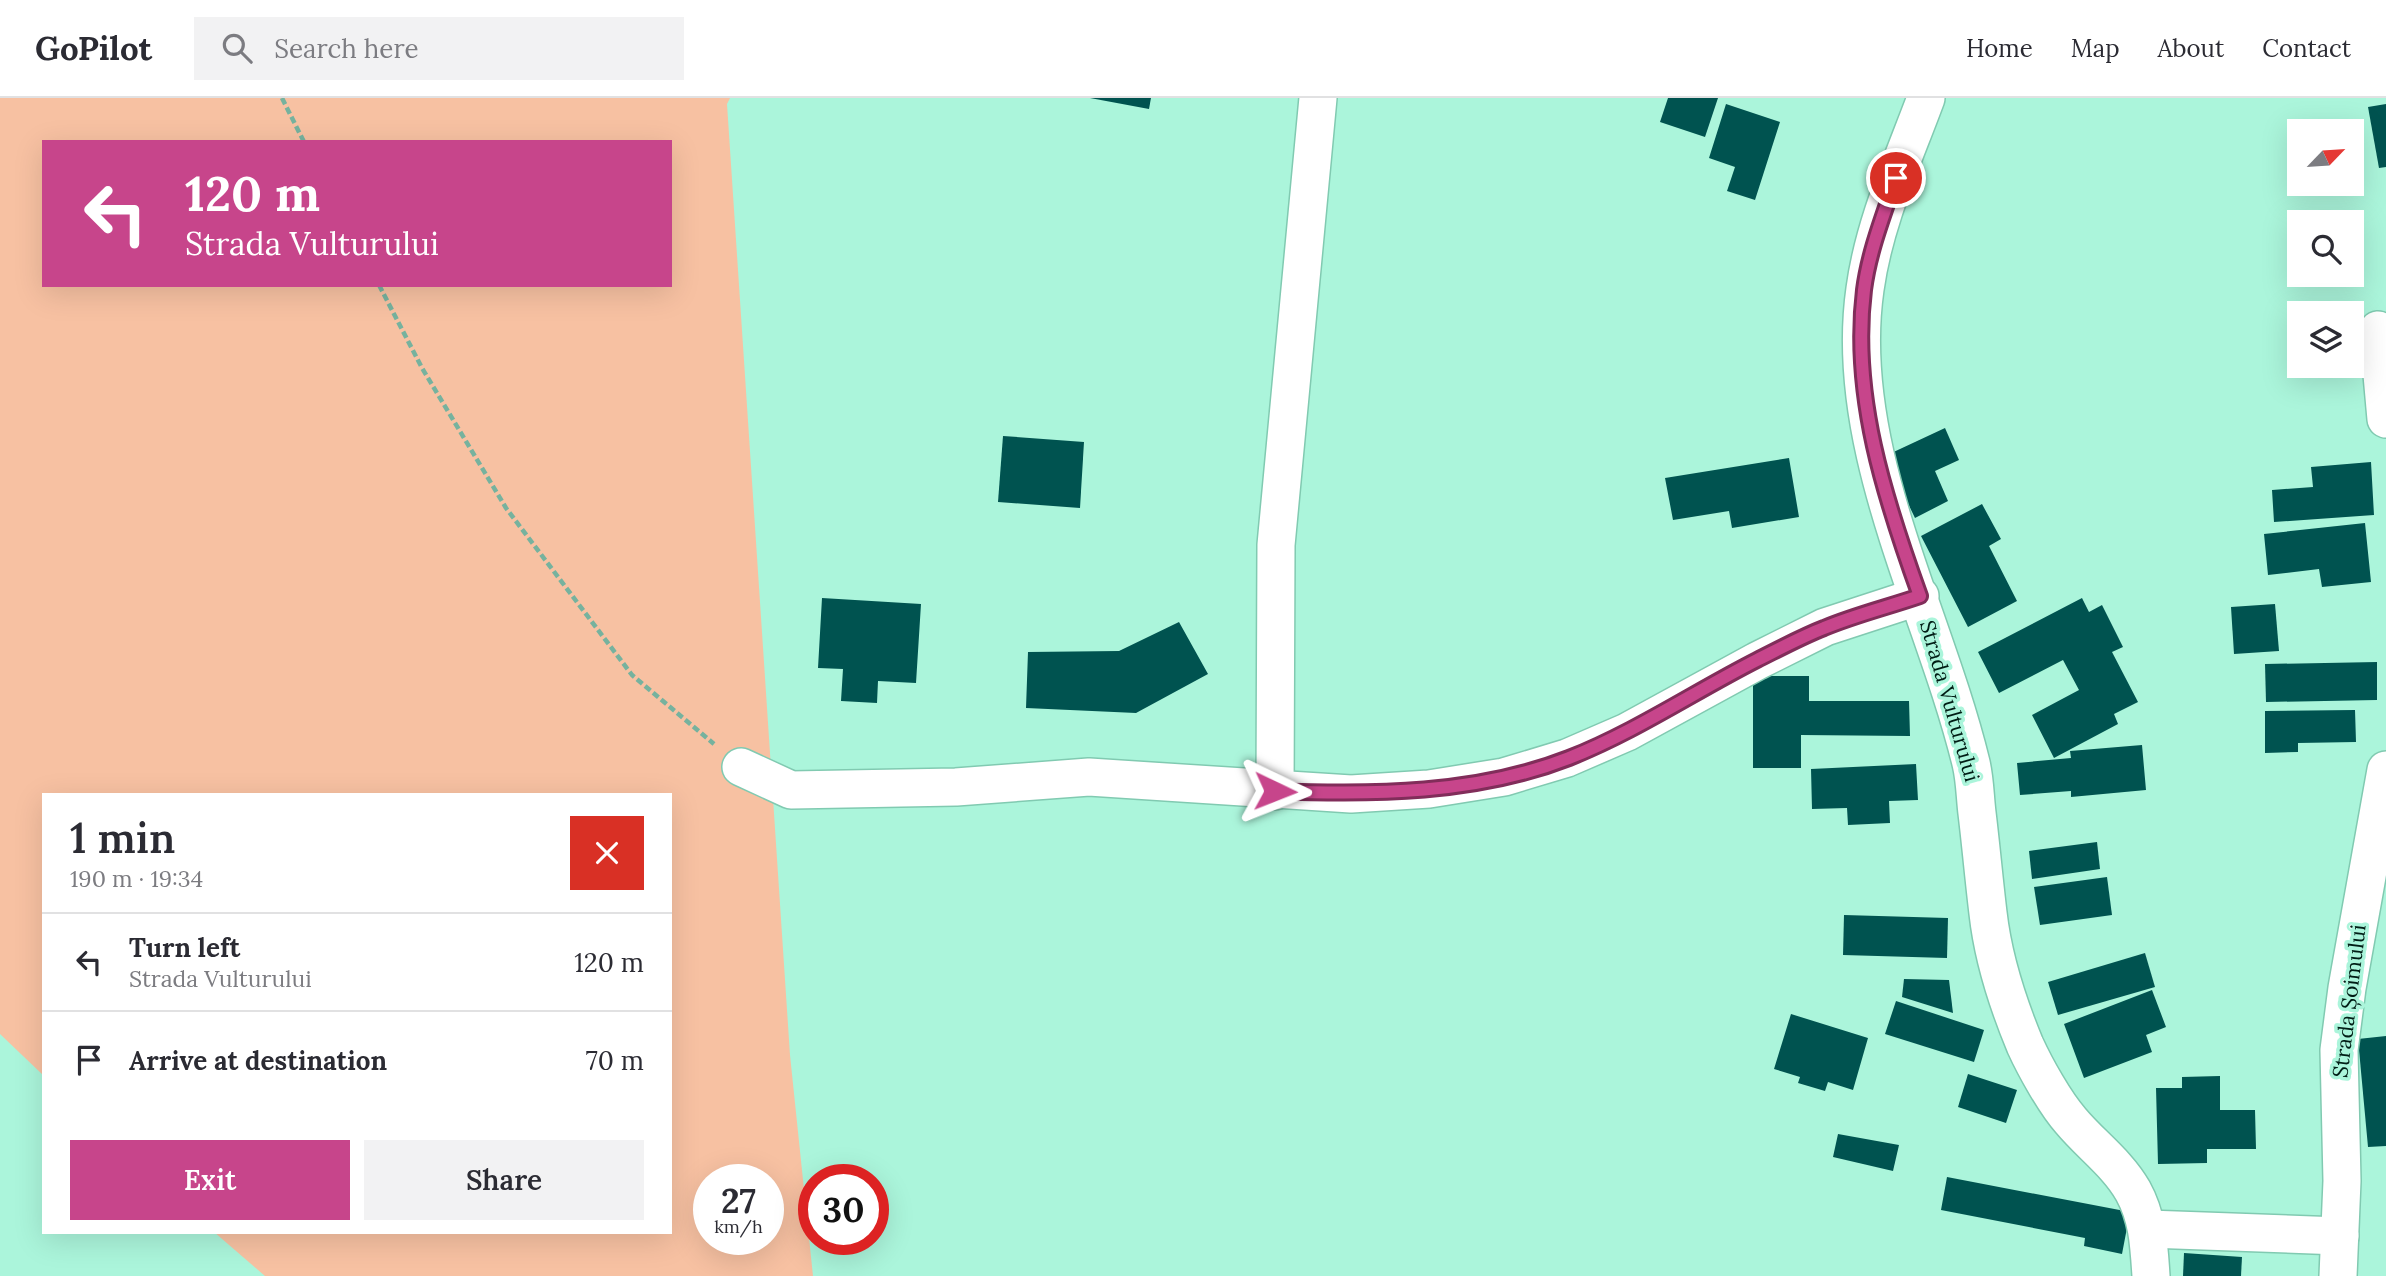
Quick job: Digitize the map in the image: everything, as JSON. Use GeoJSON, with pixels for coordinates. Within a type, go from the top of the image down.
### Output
{"type":"FeatureCollection","features":[{"type":"Feature","properties":{"kind":"street"},"geometry":{"type":"LineString","coordinates":[[1275,791],[1276,545],[1318,98]]}},
{"type":"Feature","properties":{"kind":"street","name":"Strada Vulturului"},"geometry":{"type":"LineString","coordinates":[[1926,98],[1876,235],[1864,290],[1862,347],[1874,448],[1893,519],[1951,688],[1972,768],[1988,918],[2002,984],[2026,1048],[2069,1119],[2116,1167],[2133,1192],[2148,1229],[2151,1276]]}},
{"type":"Feature","properties":{"kind":"street"},"geometry":{"type":"LineString","coordinates":[[2378,330],[2386,419]]}},
{"type":"Feature","properties":{"kind":"street"},"geometry":{"type":"LineString","coordinates":[[741,767],[791,790],[956,787],[1088,776],[1275,791],[1350,794],[1429,789],[1504,777],[1555,762],[1627,732],[1757,660],[1825,627],[1920,596]]}},
{"type":"Feature","properties":{"kind":"street","name":"Strada Șoimului"},"geometry":{"type":"LineString","coordinates":[[2338,1276],[2339,1050],[2347,988],[2386,770]]}},
{"type":"Feature","properties":{"kind":"street"},"geometry":{"type":"LineString","coordinates":[[2148,1229],[2340,1236]]}},
{"type":"Feature","properties":{"kind":"path"},"geometry":{"type":"LineString","coordinates":[[282,98],[303,140]]}},
{"type":"Feature","properties":{"kind":"path"},"geometry":{"type":"LineString","coordinates":[[380,287],[422,368],[506,508],[632,675],[741,767]]}},
{"type":"Feature","properties":{"kind":"shaded area"},"geometry":{"type":"Polygon","coordinates":[[[0,98],[730,98],[727,104],[790,1055],[801,1164],[798,1164],[798,1255],[811,1255],[813,1276],[265,1276],[216,1234],[672,1234],[672,793],[42,793],[42,1074],[0,1034],[0,98]]]}},
{"type":"Feature","properties":{"kind":"building"},"geometry":{"type":"Polygon","coordinates":[[[1090,98],[1151,98],[1149,109],[1090,98]]]}},
{"type":"Feature","properties":{"kind":"building"},"geometry":{"type":"Polygon","coordinates":[[[1668,98],[1718,98],[1705,137],[1660,122],[1668,98]]]}},
{"type":"Feature","properties":{"kind":"building"},"geometry":{"type":"Polygon","coordinates":[[[1726,104],[1780,122],[1755,200],[1727,191],[1735,167],[1709,158],[1726,104]]]}},
{"type":"Feature","properties":{"kind":"building"},"geometry":{"type":"Polygon","coordinates":[[[2386,104],[2386,167],[2379,168],[2368,107],[2386,104]]]}},
{"type":"Feature","properties":{"kind":"building"},"geometry":{"type":"Polygon","coordinates":[[[1945,428],[1959,460],[1935,471],[1948,501],[1915,518],[1885,456],[1945,428]]]}},
{"type":"Feature","properties":{"kind":"building"},"geometry":{"type":"Polygon","coordinates":[[[1003,436],[1084,442],[1080,508],[998,502],[1003,436]]]}},
{"type":"Feature","properties":{"kind":"building"},"geometry":{"type":"Polygon","coordinates":[[[1789,458],[1799,517],[1732,528],[1729,511],[1673,520],[1665,478],[1789,458]]]}},
{"type":"Feature","properties":{"kind":"building"},"geometry":{"type":"Polygon","coordinates":[[[2371,462],[2374,515],[2274,522],[2272,490],[2313,487],[2311,467],[2371,462]]]}},
{"type":"Feature","properties":{"kind":"building"},"geometry":{"type":"Polygon","coordinates":[[[1982,504],[2001,539],[1989,546],[2017,601],[1968,627],[1921,536],[1982,504]]]}},
{"type":"Feature","properties":{"kind":"building"},"geometry":{"type":"Polygon","coordinates":[[[2365,523],[2371,582],[2322,587],[2319,569],[2268,575],[2264,534],[2365,523]]]}},
{"type":"Feature","properties":{"kind":"building"},"geometry":{"type":"Polygon","coordinates":[[[822,598],[921,604],[916,683],[878,681],[877,703],[841,701],[843,669],[818,668],[822,598]]]}},
{"type":"Feature","properties":{"kind":"building"},"geometry":{"type":"Polygon","coordinates":[[[2082,598],[2089,612],[2102,605],[2123,647],[2112,652],[2138,702],[2114,714],[2118,724],[2054,758],[2032,715],[2079,690],[2063,660],[1999,693],[1978,652],[2082,598]]]}},
{"type":"Feature","properties":{"kind":"building"},"geometry":{"type":"Polygon","coordinates":[[[2275,604],[2279,651],[2234,654],[2231,607],[2275,604]]]}},
{"type":"Feature","properties":{"kind":"building"},"geometry":{"type":"Polygon","coordinates":[[[1179,622],[1208,674],[1136,713],[1026,708],[1028,652],[1119,651],[1179,622]]]}},
{"type":"Feature","properties":{"kind":"building"},"geometry":{"type":"Polygon","coordinates":[[[2377,662],[2377,700],[2266,702],[2265,664],[2377,662]]]}},
{"type":"Feature","properties":{"kind":"building"},"geometry":{"type":"Polygon","coordinates":[[[1753,676],[1809,676],[1809,701],[1909,701],[1910,736],[1801,735],[1801,768],[1753,768],[1753,676]]]}},
{"type":"Feature","properties":{"kind":"building"},"geometry":{"type":"Polygon","coordinates":[[[2355,710],[2356,742],[2298,743],[2298,752],[2265,753],[2265,711],[2355,710]]]}},
{"type":"Feature","properties":{"kind":"building"},"geometry":{"type":"Polygon","coordinates":[[[2142,745],[2146,790],[2071,797],[2071,791],[2020,795],[2017,763],[2071,758],[2070,751],[2142,745]]]}},
{"type":"Feature","properties":{"kind":"building"},"geometry":{"type":"Polygon","coordinates":[[[1916,764],[1918,800],[1889,801],[1890,823],[1848,825],[1847,808],[1812,809],[1811,769],[1916,764]]]}},
{"type":"Feature","properties":{"kind":"building"},"geometry":{"type":"Polygon","coordinates":[[[2097,842],[2100,869],[2032,879],[2029,851],[2097,842]]]}},
{"type":"Feature","properties":{"kind":"building"},"geometry":{"type":"Polygon","coordinates":[[[2107,877],[2112,915],[2040,925],[2034,887],[2107,877]]]}},
{"type":"Feature","properties":{"kind":"building"},"geometry":{"type":"Polygon","coordinates":[[[1844,915],[1948,918],[1947,958],[1843,955],[1844,915]]]}},
{"type":"Feature","properties":{"kind":"building"},"geometry":{"type":"Polygon","coordinates":[[[2145,953],[2155,987],[2058,1015],[2048,982],[2145,953]]]}},
{"type":"Feature","properties":{"kind":"building"},"geometry":{"type":"Polygon","coordinates":[[[1904,979],[1949,980],[1953,1013],[1902,997],[1904,979]]]}},
{"type":"Feature","properties":{"kind":"building"},"geometry":{"type":"Polygon","coordinates":[[[2152,990],[2166,1027],[2146,1035],[2152,1052],[2084,1078],[2064,1024],[2152,990]]]}},
{"type":"Feature","properties":{"kind":"building"},"geometry":{"type":"Polygon","coordinates":[[[1896,1001],[1984,1030],[1974,1062],[1885,1034],[1896,1001]]]}},
{"type":"Feature","properties":{"kind":"building"},"geometry":{"type":"Polygon","coordinates":[[[1791,1014],[1868,1038],[1853,1090],[1828,1082],[1825,1091],[1798,1083],[1800,1077],[1774,1069],[1791,1014]]]}},
{"type":"Feature","properties":{"kind":"building"},"geometry":{"type":"Polygon","coordinates":[[[2386,1036],[2386,1146],[2368,1147],[2358,1039],[2386,1036]]]}},
{"type":"Feature","properties":{"kind":"building"},"geometry":{"type":"Polygon","coordinates":[[[1968,1074],[2017,1090],[2006,1123],[1958,1107],[1968,1074]]]}},
{"type":"Feature","properties":{"kind":"building"},"geometry":{"type":"Polygon","coordinates":[[[2220,1076],[2220,1110],[2255,1110],[2256,1149],[2207,1149],[2207,1163],[2158,1164],[2156,1088],[2182,1088],[2182,1077],[2220,1076]]]}},
{"type":"Feature","properties":{"kind":"building"},"geometry":{"type":"Polygon","coordinates":[[[1838,1134],[1899,1145],[1893,1171],[1833,1157],[1838,1134]]]}},
{"type":"Feature","properties":{"kind":"building"},"geometry":{"type":"Polygon","coordinates":[[[1947,1177],[2130,1212],[2122,1254],[2084,1246],[2085,1238],[1941,1210],[1947,1177]]]}},
{"type":"Feature","properties":{"kind":"building"},"geometry":{"type":"Polygon","coordinates":[[[2184,1253],[2242,1257],[2241,1276],[2183,1276],[2184,1253]]]}},
{"type":"Feature","properties":{"kind":"route"},"geometry":{"type":"LineString","coordinates":[[1275,791],[1350,794],[1429,789],[1504,777],[1567,758],[1627,732],[1757,660],[1825,627],[1920,596],[1893,519],[1874,448],[1862,347],[1864,290],[1876,235],[1896,178]]}}]}
